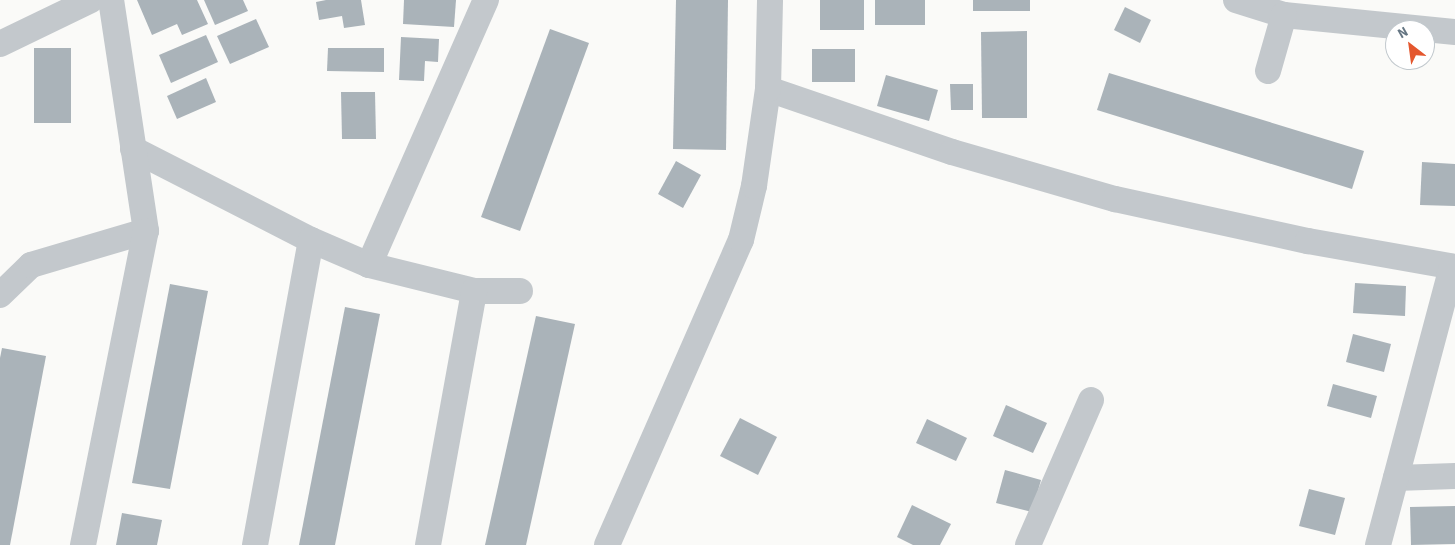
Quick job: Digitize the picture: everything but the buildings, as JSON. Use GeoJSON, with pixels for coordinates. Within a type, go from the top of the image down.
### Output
{"type":"FeatureCollection","features":[{"type":"Feature","properties":{"kind":"street"},"geometry":{"type":"LineString","coordinates":[[0,44],[92,0]]}},
{"type":"Feature","properties":{"kind":"street"},"geometry":{"type":"LineString","coordinates":[[82,545],[146,231],[111,0]]}},
{"type":"Feature","properties":{"kind":"street"},"geometry":{"type":"LineString","coordinates":[[369,265],[486,0]]}},
{"type":"Feature","properties":{"kind":"street"},"geometry":{"type":"LineString","coordinates":[[607,545],[741,240],[754,186],[768,89],[770,0]]}},
{"type":"Feature","properties":{"kind":"street"},"geometry":{"type":"LineString","coordinates":[[1236,0],[1284,15],[1350,11],[1455,32]]}},
{"type":"Feature","properties":{"kind":"street"},"geometry":{"type":"LineString","coordinates":[[1268,71],[1284,15]]}},
{"type":"Feature","properties":{"kind":"street"},"geometry":{"type":"LineString","coordinates":[[768,89],[952,152],[1115,199],[1308,241],[1454,267],[1378,545]]}},
{"type":"Feature","properties":{"kind":"street"},"geometry":{"type":"LineString","coordinates":[[133,149],[311,240],[369,265],[474,291],[520,291]]}},
{"type":"Feature","properties":{"kind":"street"},"geometry":{"type":"LineString","coordinates":[[0,294],[31,264],[146,231]]}},
{"type":"Feature","properties":{"kind":"street"},"geometry":{"type":"LineString","coordinates":[[255,545],[311,240]]}},
{"type":"Feature","properties":{"kind":"street"},"geometry":{"type":"LineString","coordinates":[[428,545],[474,291]]}},
{"type":"Feature","properties":{"kind":"street"},"geometry":{"type":"LineString","coordinates":[[1028,545],[1092,400]]}},
{"type":"Feature","properties":{"kind":"street"},"geometry":{"type":"LineString","coordinates":[[1396,478],[1455,476]]}}]}
